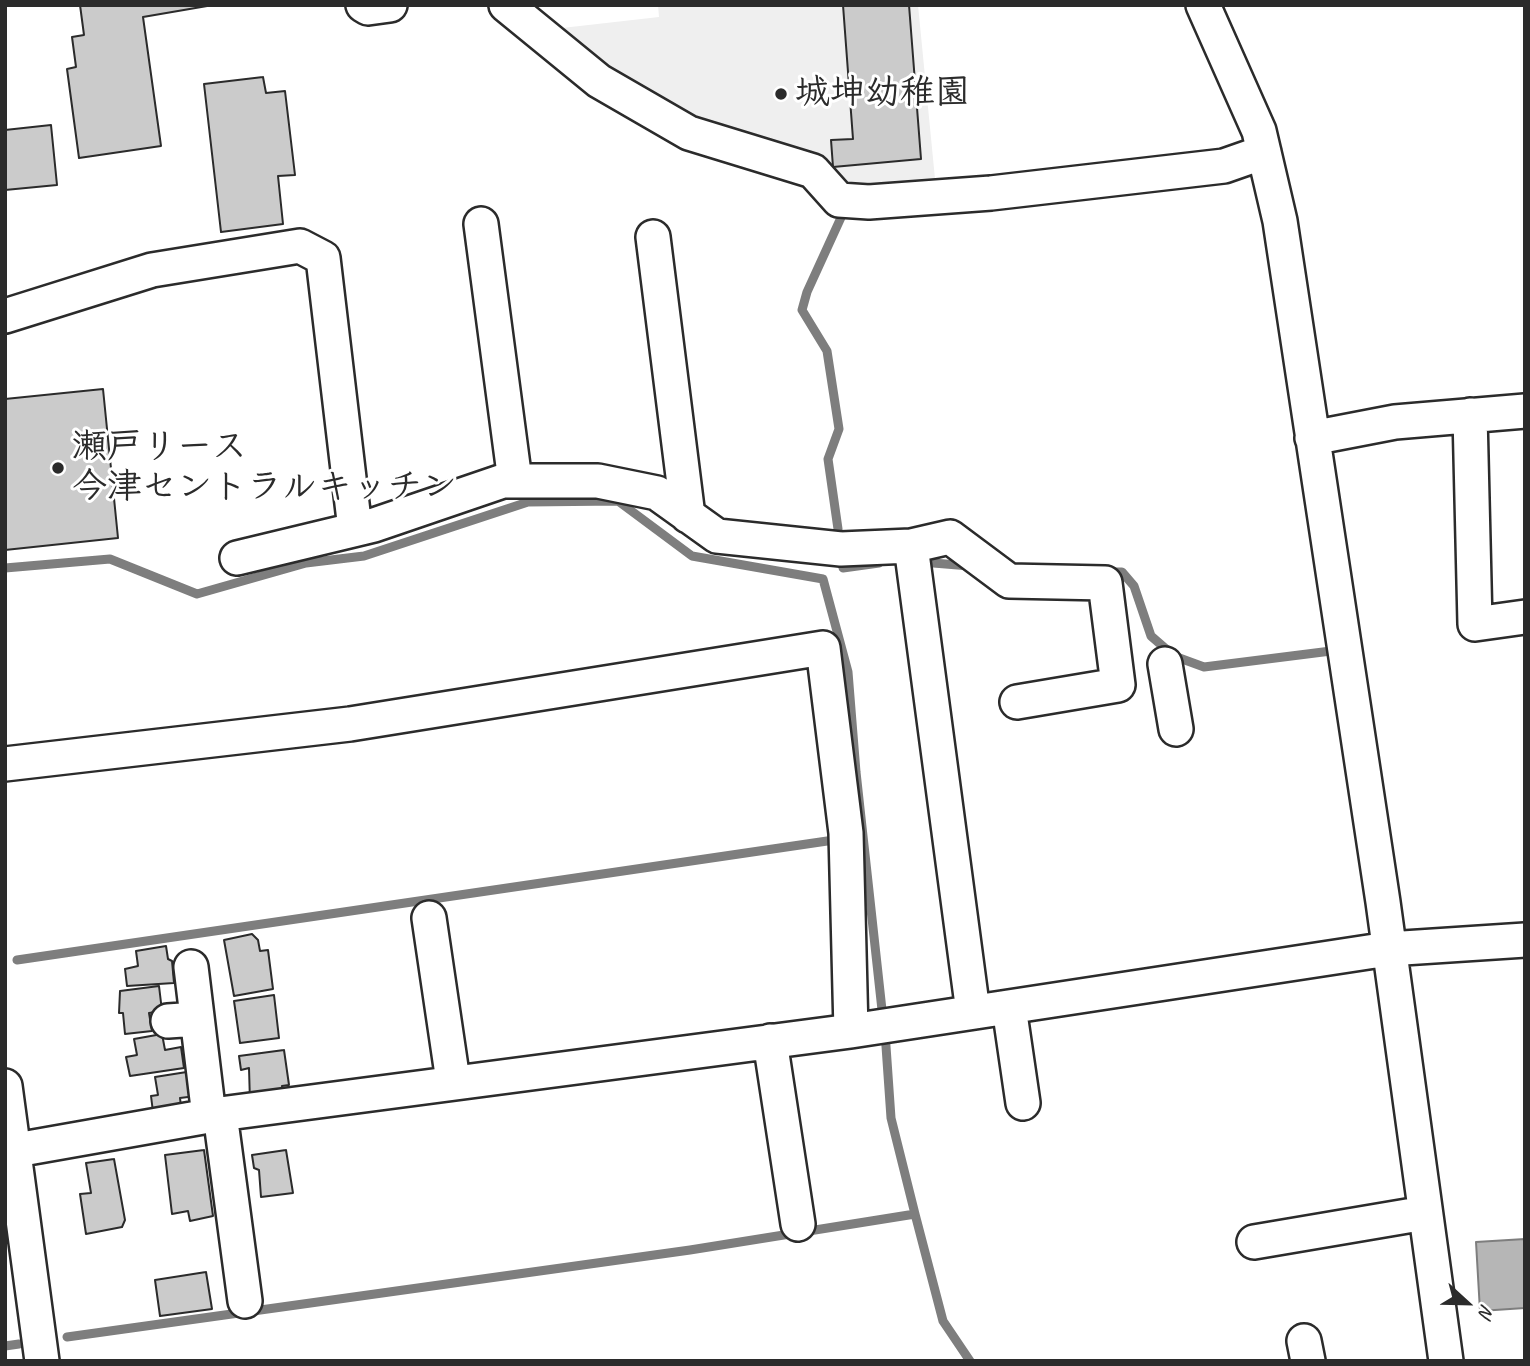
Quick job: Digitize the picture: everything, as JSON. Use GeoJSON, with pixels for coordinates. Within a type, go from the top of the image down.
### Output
{"type":"FeatureCollection","features":[{"type":"Feature","properties":{"kind":"street"},"geometry":{"type":"LineString","coordinates":[[363,5],[368,8],[390,5]]}},
{"type":"Feature","properties":{"kind":"street"},"geometry":{"type":"LineString","coordinates":[[506,5],[599,81],[689,133],[813,171],[839,200],[869,202],[992,194],[1224,166],[1264,152]]}},
{"type":"Feature","properties":{"kind":"street"},"geometry":{"type":"LineString","coordinates":[[1203,5],[1259,131],[1280,221],[1446,1361]]}},
{"type":"Feature","properties":{"kind":"street"},"geometry":{"type":"LineString","coordinates":[[481,224],[515,481]]}},
{"type":"Feature","properties":{"kind":"street"},"geometry":{"type":"LineString","coordinates":[[653,237],[688,516]]}},
{"type":"Feature","properties":{"kind":"street"},"geometry":{"type":"LineString","coordinates":[[5,316],[152,270],[300,246],[323,258],[355,529]]}},
{"type":"Feature","properties":{"kind":"street"},"geometry":{"type":"LineString","coordinates":[[1312,438],[1395,422],[1525,411]]}},
{"type":"Feature","properties":{"kind":"street"},"geometry":{"type":"LineString","coordinates":[[1470,415],[1475,624],[1525,617]]}},
{"type":"Feature","properties":{"kind":"street"},"geometry":{"type":"LineString","coordinates":[[237,558],[355,529],[503,481],[598,481],[657,493],[717,536],[841,548],[911,546],[950,537],[1009,581],[1105,583],[1118,685]]}},
{"type":"Feature","properties":{"kind":"street"},"geometry":{"type":"LineString","coordinates":[[911,546],[973,1012]]}},
{"type":"Feature","properties":{"kind":"street"},"geometry":{"type":"LineString","coordinates":[[5,764],[350,724],[823,648],[870,1027]]}},
{"type":"Feature","properties":{"kind":"street"},"geometry":{"type":"LineString","coordinates":[[1017,702],[1118,685],[1166,671],[1177,729]]}},
{"type":"Feature","properties":{"kind":"street"},"geometry":{"type":"LineString","coordinates":[[429,918],[453,1081]]}},
{"type":"Feature","properties":{"kind":"street"},"geometry":{"type":"LineString","coordinates":[[10,1151],[215,1115],[870,1027],[1388,949],[1525,940]]}},
{"type":"Feature","properties":{"kind":"street"},"geometry":{"type":"LineString","coordinates":[[191,967],[183,1020],[215,1115],[245,1301]]}},
{"type":"Feature","properties":{"kind":"street"},"geometry":{"type":"LineString","coordinates":[[1009,1007],[1023,1103]]}},
{"type":"Feature","properties":{"kind":"street"},"geometry":{"type":"LineString","coordinates":[[770,1041],[798,1224]]}},
{"type":"Feature","properties":{"kind":"street"},"geometry":{"type":"LineString","coordinates":[[5,1086],[10,1151],[42,1361]]}},
{"type":"Feature","properties":{"kind":"street"},"geometry":{"type":"LineString","coordinates":[[1254,1242],[1425,1213]]}},
{"type":"Feature","properties":{"kind":"shaded area","name":"城坤幼稚園"},"geometry":{"type":"Polygon","coordinates":[[[658,5],[918,5],[936,189],[853,196],[704,131],[556,34],[562,28],[659,17],[658,5]]]}},
{"type":"Feature","properties":{"kind":"shaded area"},"geometry":{"type":"Polygon","coordinates":[[[1525,1239],[1525,1308],[1480,1311],[1476,1242],[1525,1239]]]}},
{"type":"Feature","properties":{"kind":"building"},"geometry":{"type":"Polygon","coordinates":[[[80,5],[213,5],[143,17],[161,146],[79,158],[67,69],[76,67],[72,37],[84,35],[80,5]]]}},
{"type":"Feature","properties":{"kind":"building"},"geometry":{"type":"Polygon","coordinates":[[[843,5],[909,5],[921,159],[833,167],[831,140],[853,139],[843,5]]]}},
{"type":"Feature","properties":{"kind":"building"},"geometry":{"type":"Polygon","coordinates":[[[263,77],[266,93],[285,91],[295,175],[278,176],[283,224],[221,232],[204,84],[263,77]]]}},
{"type":"Feature","properties":{"kind":"building"},"geometry":{"type":"Polygon","coordinates":[[[51,125],[57,185],[5,190],[5,130],[51,125]]]}},
{"type":"Feature","properties":{"kind":"building","name":"瀬戸リース 今津セントラルキッチン"},"geometry":{"type":"Polygon","coordinates":[[[103,389],[118,538],[5,550],[5,399],[103,389]]]}},
{"type":"Feature","properties":{"kind":"building"},"geometry":{"type":"Polygon","coordinates":[[[252,934],[258,940],[260,951],[268,950],[273,989],[234,996],[224,940],[252,934]]]}},
{"type":"Feature","properties":{"kind":"building"},"geometry":{"type":"Polygon","coordinates":[[[166,946],[168,959],[172,961],[174,983],[127,986],[125,969],[138,966],[136,951],[166,946]]]}},
{"type":"Feature","properties":{"kind":"building"},"geometry":{"type":"Polygon","coordinates":[[[159,986],[162,1011],[149,1013],[152,1031],[125,1034],[123,1013],[119,1013],[120,991],[159,986]]]}},
{"type":"Feature","properties":{"kind":"building"},"geometry":{"type":"Polygon","coordinates":[[[274,995],[279,1038],[240,1043],[234,1001],[274,995]]]}},
{"type":"Feature","properties":{"kind":"building"},"geometry":{"type":"Polygon","coordinates":[[[162,1034],[165,1050],[181,1047],[184,1068],[130,1076],[126,1057],[137,1055],[134,1039],[162,1034]]]}},
{"type":"Feature","properties":{"kind":"building"},"geometry":{"type":"Polygon","coordinates":[[[284,1050],[289,1085],[282,1086],[283,1097],[250,1102],[249,1068],[241,1070],[239,1056],[284,1050]]]}},
{"type":"Feature","properties":{"kind":"building"},"geometry":{"type":"Polygon","coordinates":[[[193,1071],[196,1096],[180,1098],[182,1114],[153,1112],[151,1096],[158,1095],[155,1077],[193,1071]]]}},
{"type":"Feature","properties":{"kind":"building"},"geometry":{"type":"Polygon","coordinates":[[[204,1150],[213,1216],[190,1221],[188,1211],[172,1214],[165,1155],[204,1150]]]}},
{"type":"Feature","properties":{"kind":"building"},"geometry":{"type":"Polygon","coordinates":[[[286,1150],[293,1193],[261,1197],[259,1170],[254,1168],[252,1155],[286,1150]]]}},
{"type":"Feature","properties":{"kind":"building"},"geometry":{"type":"Polygon","coordinates":[[[114,1159],[125,1220],[122,1227],[86,1234],[80,1194],[91,1193],[86,1163],[114,1159]]]}},
{"type":"Feature","properties":{"kind":"building"},"geometry":{"type":"Polygon","coordinates":[[[206,1272],[212,1309],[160,1316],[155,1280],[206,1272]]]}},
{"type":"Feature","properties":{"kind":"waterway"},"geometry":{"type":"LineString","coordinates":[[838,529],[828,459],[839,429],[827,351],[802,310],[807,292],[844,211]]}},
{"type":"Feature","properties":{"kind":"waterway"},"geometry":{"type":"LineString","coordinates":[[5,568],[110,559],[197,594],[306,563],[364,556],[528,502],[618,501],[692,556],[823,579],[848,672],[883,1019]]}},
{"type":"Feature","properties":{"kind":"waterway"},"geometry":{"type":"LineString","coordinates":[[921,562],[970,566]]}},
{"type":"Feature","properties":{"kind":"waterway"},"geometry":{"type":"LineString","coordinates":[[843,568],[879,563]]}},
{"type":"Feature","properties":{"kind":"waterway"},"geometry":{"type":"LineString","coordinates":[[1106,572],[1122,572],[1134,586],[1151,636],[1174,656],[1204,667],[1331,651]]}},
{"type":"Feature","properties":{"kind":"waterway"},"geometry":{"type":"LineString","coordinates":[[17,960],[834,840]]}},
{"type":"Feature","properties":{"kind":"waterway"},"geometry":{"type":"LineString","coordinates":[[885,1032],[891,1118],[915,1214],[943,1321],[970,1361]]}},
{"type":"Feature","properties":{"kind":"waterway"},"geometry":{"type":"LineString","coordinates":[[67,1337],[690,1250],[915,1214]]}},
{"type":"Feature","properties":{"kind":"waterway"},"geometry":{"type":"LineString","coordinates":[[5,1346],[19,1344]]}},
{"type":"Feature","properties":{"kind":"place","name":"城坤幼稚園"},"geometry":{"type":"Point","coordinates":[781,94]}},
{"type":"Feature","properties":{"kind":"place","name":"瀬戸リース 今津セントラルキッチン"},"geometry":{"type":"Point","coordinates":[58,468]}}]}
